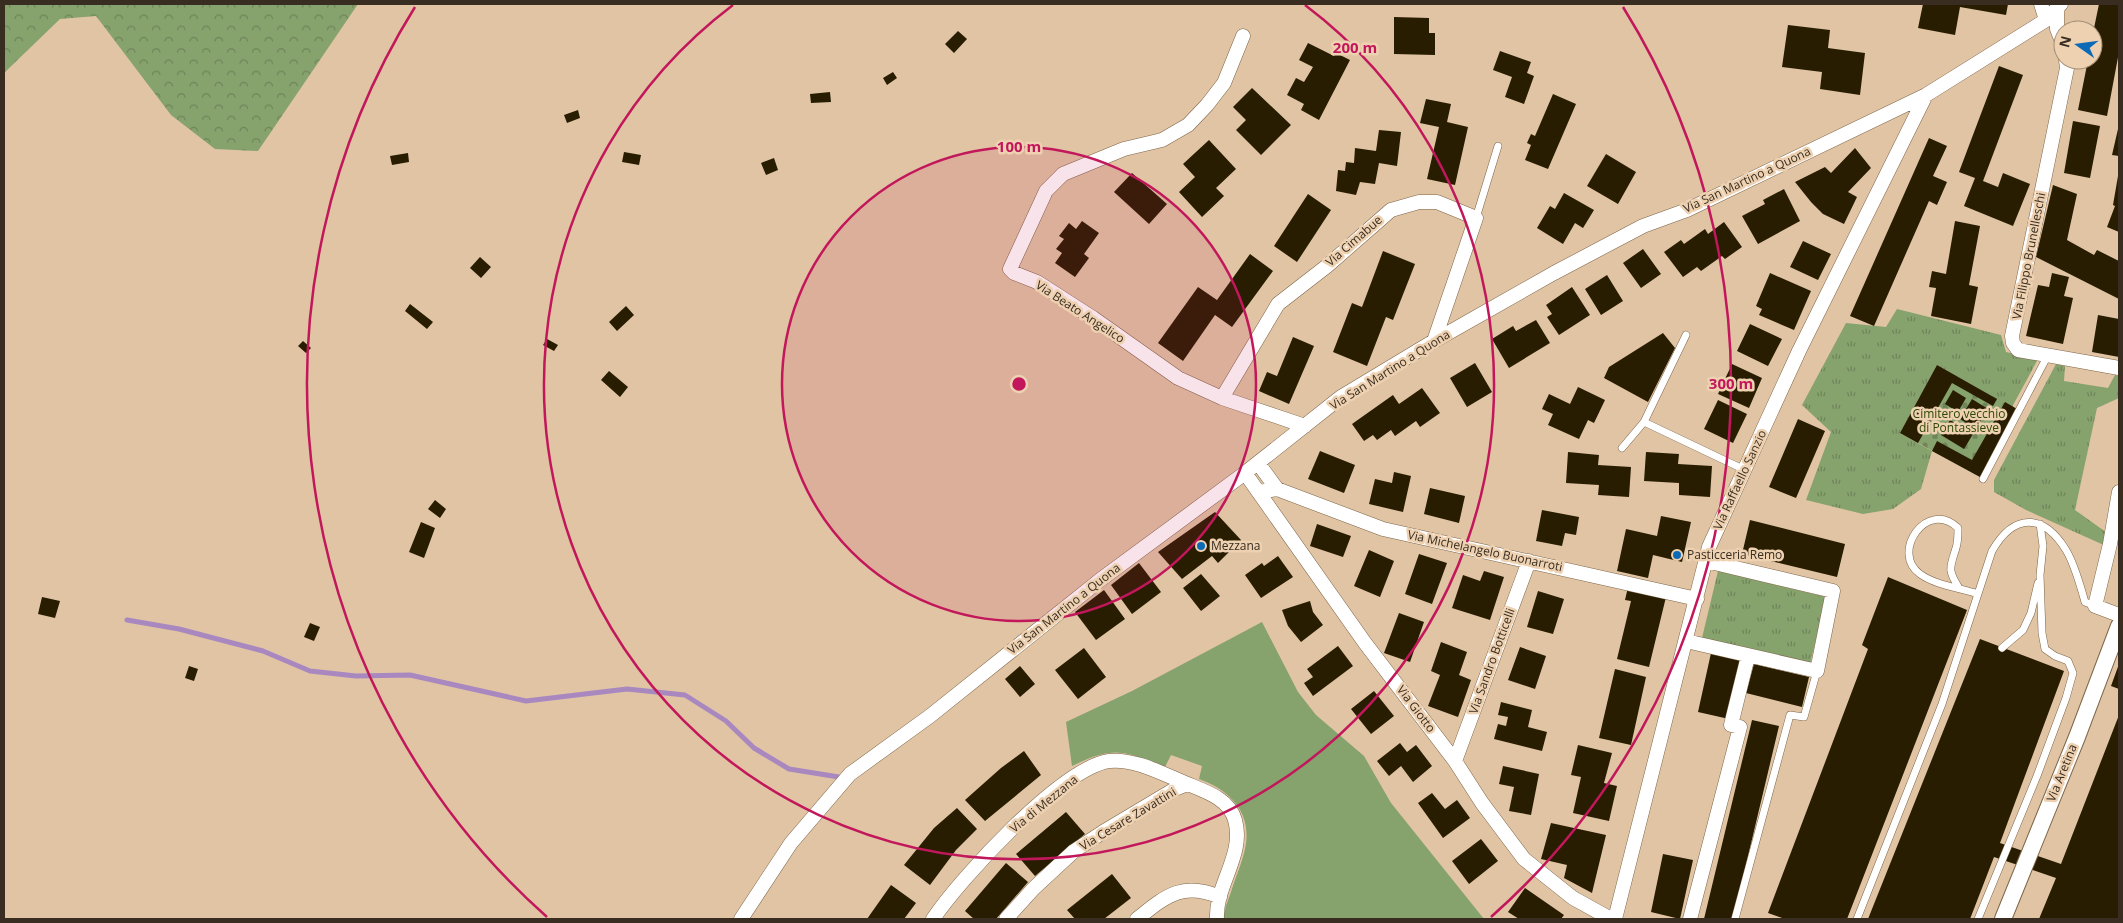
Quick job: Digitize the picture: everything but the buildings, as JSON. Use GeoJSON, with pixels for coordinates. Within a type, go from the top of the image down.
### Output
{"type":"FeatureCollection","features":[{"type":"Feature","properties":{"kind":"street"},"geometry":{"type":"LineString","coordinates":[[2041,4],[2046,20]]}},
{"type":"Feature","properties":{"kind":"street"},"geometry":{"type":"LineString","coordinates":[[2058,20],[2059,6]]}},
{"type":"Feature","properties":{"kind":"street","name":"Via San Martino a Quona"},"geometry":{"type":"LineString","coordinates":[[741,919],[791,844],[850,774],[934,713],[1100,580],[1245,473],[1341,397],[1434,341],[1643,226],[1687,210],[1926,95],[2046,20],[2059,6]]}},
{"type":"Feature","properties":{"kind":"street","name":"Via Beato Angelico"},"geometry":{"type":"LineString","coordinates":[[1243,36],[1224,83],[1188,125],[1162,140],[1124,149],[1063,174],[1046,191],[1010,269],[1014,273],[1037,282],[1093,318],[1178,378],[1222,398],[1304,426]]}},
{"type":"Feature","properties":{"kind":"street","name":"Via Filippo Brunelleschi"},"geometry":{"type":"LineString","coordinates":[[2067,70],[2012,336],[2013,343],[2018,350],[2119,368]]}},
{"type":"Feature","properties":{"kind":"street","name":"Via Raffaello Sanzio"},"geometry":{"type":"LineString","coordinates":[[1615,919],[1709,547],[1799,351],[1926,95]]}},
{"type":"Feature","properties":{"kind":"street","name":"Via Cimabue"},"geometry":{"type":"LineString","coordinates":[[1222,398],[1278,304],[1327,266],[1390,210],[1419,202],[1437,202],[1476,218]]}},
{"type":"Feature","properties":{"kind":"street"},"geometry":{"type":"LineString","coordinates":[[1434,341],[1476,218]]}},
{"type":"Feature","properties":{"kind":"street"},"geometry":{"type":"LineString","coordinates":[[1258,463],[1277,489]]}},
{"type":"Feature","properties":{"kind":"street","name":"Via Giotto"},"geometry":{"type":"LineString","coordinates":[[1245,473],[1365,643],[1455,761],[1482,803],[1524,860],[1573,898],[1611,919]]}},
{"type":"Feature","properties":{"kind":"street","name":"Via Michelangelo Buonarroti"},"geometry":{"type":"LineString","coordinates":[[1257,489],[1277,489],[1384,529],[1697,599]]}},
{"type":"Feature","properties":{"kind":"street"},"geometry":{"type":"LineString","coordinates":[[2119,492],[2096,606],[2119,615]]}},
{"type":"Feature","properties":{"kind":"street","name":"Via Sandro Botticelli"},"geometry":{"type":"LineString","coordinates":[[1455,761],[1528,561]]}},
{"type":"Feature","properties":{"kind":"street"},"geometry":{"type":"LineString","coordinates":[[1686,641],[1817,671],[1833,591],[1706,561]]}},
{"type":"Feature","properties":{"kind":"street","name":"Via Aretina"},"geometry":{"type":"LineString","coordinates":[[2003,919],[2077,737],[2119,626]]}},
{"type":"Feature","properties":{"kind":"street"},"geometry":{"type":"LineString","coordinates":[[1690,919],[1740,727],[1731,725],[1748,656]]}},
{"type":"Feature","properties":{"kind":"street","name":"Via di Mezzana"},"geometry":{"type":"LineString","coordinates":[[932,919],[965,878],[999,842],[1057,791],[1088,769],[1101,763],[1120,761],[1150,769],[1188,784],[1226,803],[1235,818],[1236,843],[1231,866],[1220,897],[1217,919]]}},
{"type":"Feature","properties":{"kind":"street","name":"Via Cesare Zavattini"},"geometry":{"type":"LineString","coordinates":[[1006,919],[1047,875],[1082,846],[1175,789],[1188,784]]}},
{"type":"Feature","properties":{"kind":"street"},"geometry":{"type":"LineString","coordinates":[[1137,919],[1160,902],[1180,892],[1200,890],[1220,897]]}},
{"type":"Feature","properties":{"kind":"lane"},"geometry":{"type":"LineString","coordinates":[[1476,218],[1498,146]]}},
{"type":"Feature","properties":{"kind":"lane"},"geometry":{"type":"LineString","coordinates":[[1622,448],[1644,422],[1686,336]]}},
{"type":"Feature","properties":{"kind":"lane"},"geometry":{"type":"LineString","coordinates":[[1983,479],[2048,355]]}},
{"type":"Feature","properties":{"kind":"lane"},"geometry":{"type":"LineString","coordinates":[[1644,422],[1745,470]]}},
{"type":"Feature","properties":{"kind":"lane"},"geometry":{"type":"LineString","coordinates":[[1959,588],[1952,577],[1950,563],[1957,546],[1958,528],[1953,523],[1938,520],[1926,521],[1918,528],[1911,540],[1909,554],[1911,566],[1920,574],[1959,588],[1978,594]]}},
{"type":"Feature","properties":{"kind":"lane"},"geometry":{"type":"LineString","coordinates":[[1857,919],[1942,704],[1992,550],[2000,536],[2013,526],[2029,521],[2040,524],[2053,532],[2066,551],[2085,602],[2096,606]]}},
{"type":"Feature","properties":{"kind":"lane"},"geometry":{"type":"LineString","coordinates":[[2002,648],[2023,630],[2031,613],[2040,575],[2043,546],[2040,524]]}},
{"type":"Feature","properties":{"kind":"lane"},"geometry":{"type":"LineString","coordinates":[[1978,919],[2037,776],[2066,698],[2073,672],[2068,662],[2045,649],[2042,633],[2040,575]]}},
{"type":"Feature","properties":{"kind":"lane"},"geometry":{"type":"LineString","coordinates":[[1735,919],[1790,715],[1804,717],[1817,671]]}},
{"type":"Feature","properties":{"kind":"green space"},"geometry":{"type":"Polygon","coordinates":[[[4,4],[358,4],[258,151],[215,149],[171,115],[96,16],[60,19],[4,73],[4,4]]]}},
{"type":"Feature","properties":{"kind":"green space"},"geometry":{"type":"Polygon","coordinates":[[[1897,309],[2001,335],[2006,352],[2038,359],[2012,407],[1937,365],[1900,433],[1932,451],[1921,489],[1893,509],[1863,514],[1806,500],[1831,432],[1802,405],[1846,323],[1886,327],[1897,309]]]}},
{"type":"Feature","properties":{"kind":"green space"},"geometry":{"type":"Polygon","coordinates":[[[2056,364],[2065,366],[2064,381],[2108,388],[2115,375],[2119,376],[2119,398],[2097,408],[2075,510],[2110,535],[2106,546],[2026,510],[1994,492],[1994,480],[2056,364]]]}},
{"type":"Feature","properties":{"kind":"green space","name":"Cimitero vecchio di Pontassieve"},"geometry":{"type":"Polygon","coordinates":[[[1937,365],[2017,409],[1980,477],[1900,433],[1937,365]]]}},
{"type":"Feature","properties":{"kind":"green space"},"geometry":{"type":"Polygon","coordinates":[[[1718,571],[1826,597],[1810,664],[1702,638],[1718,571]]]}},
{"type":"Feature","properties":{"kind":"green space"},"geometry":{"type":"Polygon","coordinates":[[[1262,622],[1298,692],[1316,715],[1364,756],[1391,803],[1484,919],[1224,919],[1225,908],[1245,849],[1246,824],[1237,805],[1229,796],[1199,779],[1202,766],[1171,755],[1165,767],[1128,754],[1109,753],[1087,759],[1072,766],[1066,722],[1132,691],[1262,622]]]}},
{"type":"Feature","properties":{"kind":"waterway"},"geometry":{"type":"LineString","coordinates":[[127,620],[179,629],[263,651],[310,671],[356,676],[410,675],[526,701],[627,689],[685,695],[726,721],[754,748],[789,769],[839,777]]}},
{"type":"Feature","properties":{"kind":"place","name":"Mezzana"},"geometry":{"type":"Point","coordinates":[1201,546]}},
{"type":"Feature","properties":{"kind":"place","name":"Pasticceria Remo"},"geometry":{"type":"Point","coordinates":[1677,555]}}]}
